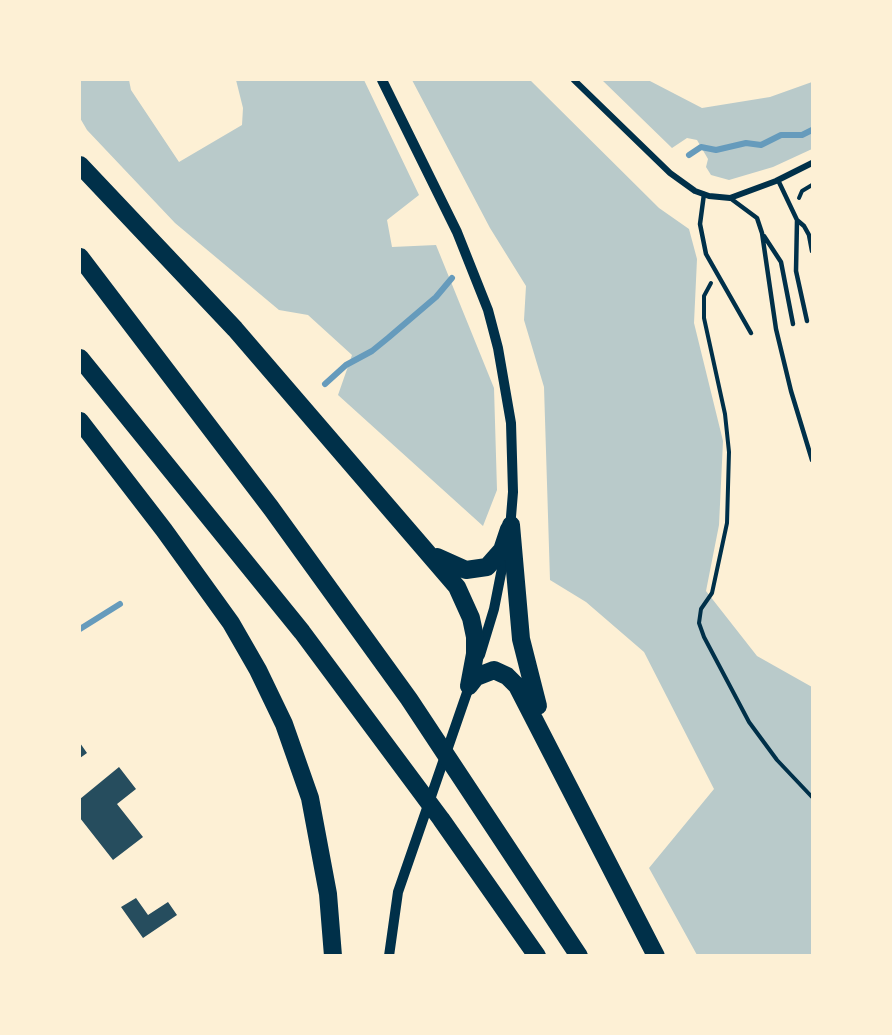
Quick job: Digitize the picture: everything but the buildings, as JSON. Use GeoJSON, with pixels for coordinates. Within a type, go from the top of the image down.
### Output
{"type":"FeatureCollection","features":[{"type":"Feature","properties":{"kind":"highway"},"geometry":{"type":"LineString","coordinates":[[80,165],[198,288],[426,548],[457,587],[471,618],[475,654],[469,686]]}},
{"type":"Feature","properties":{"kind":"highway"},"geometry":{"type":"LineString","coordinates":[[80,257],[244,471],[396,681],[579,956]]}},
{"type":"Feature","properties":{"kind":"highway"},"geometry":{"type":"LineString","coordinates":[[80,358],[309,641],[441,819],[537,956]]}},
{"type":"Feature","properties":{"kind":"highway"},"geometry":{"type":"LineString","coordinates":[[80,421],[202,581],[258,670],[284,724],[310,798],[328,894],[333,956]]}},
{"type":"Feature","properties":{"kind":"highway"},"geometry":{"type":"LineString","coordinates":[[426,548],[456,567],[477,570],[487,567],[495,559],[511,525]]}},
{"type":"Feature","properties":{"kind":"highway"},"geometry":{"type":"LineString","coordinates":[[511,525],[523,648],[554,756]]}},
{"type":"Feature","properties":{"kind":"highway"},"geometry":{"type":"LineString","coordinates":[[469,686],[486,671],[494,670],[507,676],[526,699],[656,956]]}},
{"type":"Feature","properties":{"kind":"street"},"geometry":{"type":"LineString","coordinates":[[382,80],[457,232],[488,310],[502,366],[511,423],[513,460],[511,525],[494,609],[407,862],[393,920],[390,956]]}},
{"type":"Feature","properties":{"kind":"street"},"geometry":{"type":"LineString","coordinates":[[574,80],[670,173],[683,184],[704,194],[730,198],[778,180],[813,163]]}},
{"type":"Feature","properties":{"kind":"lane"},"geometry":{"type":"LineString","coordinates":[[778,180],[796,220],[796,271],[807,321]]}},
{"type":"Feature","properties":{"kind":"lane"},"geometry":{"type":"LineString","coordinates":[[704,194],[700,224],[701,239],[719,278],[751,333]]}},
{"type":"Feature","properties":{"kind":"lane"},"geometry":{"type":"LineString","coordinates":[[730,198],[757,218],[762,233],[776,329],[791,391],[813,460]]}},
{"type":"Feature","properties":{"kind":"lane"},"geometry":{"type":"LineString","coordinates":[[796,220],[804,226],[813,251]]}},
{"type":"Feature","properties":{"kind":"lane"},"geometry":{"type":"LineString","coordinates":[[762,233],[781,262],[794,324]]}},
{"type":"Feature","properties":{"kind":"path"},"geometry":{"type":"LineString","coordinates":[[800,203],[801,192],[813,184]]}},
{"type":"Feature","properties":{"kind":"path"},"geometry":{"type":"LineString","coordinates":[[719,278],[705,291],[703,306],[727,430],[727,523],[712,593],[701,609],[699,623],[704,637],[750,722],[777,760],[813,796]]}},
{"type":"Feature","properties":{"kind":"shaded area"},"geometry":{"type":"Polygon","coordinates":[[[80,80],[129,80],[131,90],[179,162],[242,125],[243,108],[236,80],[364,80],[419,195],[387,220],[392,247],[436,245],[494,388],[497,490],[483,526],[338,395],[352,355],[308,315],[279,310],[175,223],[87,130],[80,118],[80,80]]]}},
{"type":"Feature","properties":{"kind":"shaded area"},"geometry":{"type":"Polygon","coordinates":[[[412,80],[530,80],[659,208],[689,229],[697,259],[694,323],[723,441],[719,525],[706,591],[757,656],[812,687],[812,955],[697,955],[649,868],[714,789],[644,652],[586,602],[550,580],[544,387],[524,320],[526,286],[490,228],[412,80]]]}},
{"type":"Feature","properties":{"kind":"shaded area"},"geometry":{"type":"Polygon","coordinates":[[[602,80],[648,80],[702,108],[770,97],[812,82],[812,149],[773,167],[729,180],[711,175],[706,167],[708,159],[697,140],[687,138],[672,148],[602,80]]]}},
{"type":"Feature","properties":{"kind":"waterway"},"geometry":{"type":"LineString","coordinates":[[689,155],[701,147],[716,150],[746,143],[761,145],[781,135],[802,135],[812,130]]}},
{"type":"Feature","properties":{"kind":"waterway"},"geometry":{"type":"LineString","coordinates":[[325,384],[346,365],[372,351],[388,338],[436,297],[452,278]]}},
{"type":"Feature","properties":{"kind":"waterway"},"geometry":{"type":"LineString","coordinates":[[80,629],[120,604]]}}]}
